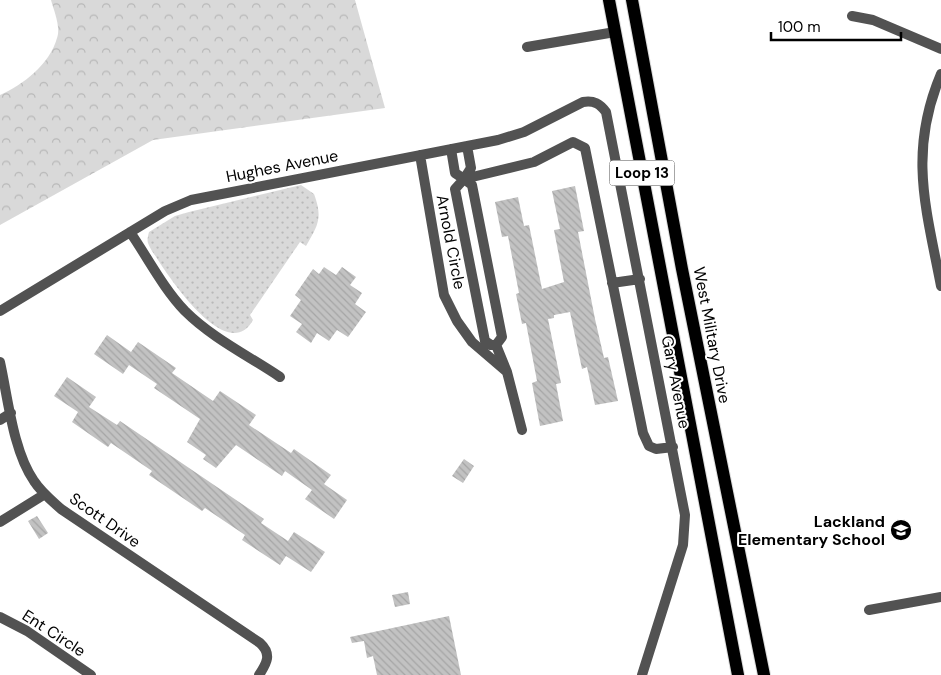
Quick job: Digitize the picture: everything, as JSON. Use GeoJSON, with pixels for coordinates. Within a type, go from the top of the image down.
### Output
{"type":"FeatureCollection","features":[{"type":"Feature","properties":{"kind":"main road","name":"Loop 13"},"geometry":{"type":"LineString","coordinates":[[609,0],[738,675]]}},
{"type":"Feature","properties":{"kind":"main road","name":"West Military Drive"},"geometry":{"type":"LineString","coordinates":[[632,0],[682,269],[764,675]]}},
{"type":"Feature","properties":{"kind":"street"},"geometry":{"type":"LineString","coordinates":[[852,16],[873,20],[941,49]]}},
{"type":"Feature","properties":{"kind":"street"},"geometry":{"type":"LineString","coordinates":[[526,47],[615,32]]}},
{"type":"Feature","properties":{"kind":"street"},"geometry":{"type":"LineString","coordinates":[[941,74],[927,122],[922,150],[921,176],[941,286]]}},
{"type":"Feature","properties":{"kind":"street","name":"Hughes Avenue"},"geometry":{"type":"LineString","coordinates":[[0,311],[165,212],[205,196],[420,156],[524,132],[569,108],[590,101]]}},
{"type":"Feature","properties":{"kind":"street","name":"Gary Avenue"},"geometry":{"type":"LineString","coordinates":[[590,101],[599,104],[606,112],[685,515],[683,545],[642,675]]}},
{"type":"Feature","properties":{"kind":"street"},"geometry":{"type":"LineString","coordinates":[[464,179],[534,162],[573,142],[586,148],[643,433],[649,446],[656,448],[673,447]]}},
{"type":"Feature","properties":{"kind":"street"},"geometry":{"type":"LineString","coordinates":[[451,149],[455,173],[464,179],[472,185],[502,337],[496,344],[491,345],[485,341],[455,194],[455,189],[464,179],[471,168],[467,146]]}},
{"type":"Feature","properties":{"kind":"street","name":"Arnold Circle"},"geometry":{"type":"LineString","coordinates":[[420,156],[444,295],[457,321],[478,346],[507,372]]}},
{"type":"Feature","properties":{"kind":"street"},"geometry":{"type":"LineString","coordinates":[[130,232],[173,296],[186,311],[214,335],[280,377]]}},
{"type":"Feature","properties":{"kind":"street"},"geometry":{"type":"LineString","coordinates":[[612,283],[640,279]]}},
{"type":"Feature","properties":{"kind":"street"},"geometry":{"type":"LineString","coordinates":[[478,346],[484,336]]}},
{"type":"Feature","properties":{"kind":"street"},"geometry":{"type":"LineString","coordinates":[[496,344],[507,372],[522,430]]}},
{"type":"Feature","properties":{"kind":"street","name":"Scott Drive"},"geometry":{"type":"LineString","coordinates":[[0,362],[22,458],[33,480],[61,509],[267,650],[266,664],[259,675]]}},
{"type":"Feature","properties":{"kind":"street"},"geometry":{"type":"LineString","coordinates":[[0,420],[11,413]]}},
{"type":"Feature","properties":{"kind":"street"},"geometry":{"type":"LineString","coordinates":[[0,522],[45,494]]}},
{"type":"Feature","properties":{"kind":"street"},"geometry":{"type":"LineString","coordinates":[[869,610],[941,597]]}},
{"type":"Feature","properties":{"kind":"street","name":"Ent Circle"},"geometry":{"type":"LineString","coordinates":[[0,617],[26,631],[91,675]]}},
{"type":"Feature","properties":{"kind":"green space"},"geometry":{"type":"Polygon","coordinates":[[[51,0],[355,0],[385,108],[153,140],[0,225],[0,95],[18,86],[42,65],[53,48],[58,29],[51,0]]]}},
{"type":"Feature","properties":{"kind":"green space"},"geometry":{"type":"Polygon","coordinates":[[[301,185],[314,194],[319,215],[316,227],[306,246],[300,242],[250,315],[253,320],[242,331],[229,332],[215,326],[187,300],[165,270],[149,245],[149,232],[175,216],[301,185]]]}},
{"type":"Feature","properties":{"kind":"building"},"geometry":{"type":"Polygon","coordinates":[[[575,186],[584,231],[578,232],[595,319],[604,358],[608,357],[618,401],[595,405],[587,367],[582,369],[570,312],[554,315],[554,318],[548,319],[561,383],[556,384],[563,421],[540,426],[532,383],[537,381],[526,323],[522,324],[516,294],[519,293],[508,236],[502,237],[495,202],[518,197],[524,226],[529,225],[542,289],[564,282],[554,230],[560,229],[552,191],[575,186]]]}},
{"type":"Feature","properties":{"kind":"building"},"geometry":{"type":"Polygon","coordinates":[[[324,267],[336,275],[342,267],[356,277],[350,285],[362,293],[355,304],[366,312],[348,337],[337,330],[329,341],[317,333],[311,343],[296,332],[302,324],[290,316],[301,300],[295,295],[313,269],[319,274],[324,267]]]}},
{"type":"Feature","properties":{"kind":"building"},"geometry":{"type":"Polygon","coordinates":[[[107,335],[131,352],[138,342],[176,368],[172,373],[213,401],[220,391],[256,415],[249,425],[291,453],[294,449],[331,475],[324,484],[347,500],[334,519],[305,499],[312,490],[285,471],[282,476],[236,445],[216,468],[203,459],[206,455],[187,442],[200,419],[154,388],[157,384],[129,365],[123,374],[94,354],[107,335]]]}},
{"type":"Feature","properties":{"kind":"building"},"geometry":{"type":"Polygon","coordinates":[[[67,377],[96,397],[89,407],[117,425],[120,421],[264,519],[261,523],[288,541],[294,532],[325,552],[311,572],[286,556],[280,565],[242,540],[245,535],[205,508],[202,511],[149,475],[152,471],[111,443],[108,447],[72,422],[78,412],[54,396],[67,377]]]}},
{"type":"Feature","properties":{"kind":"building"},"geometry":{"type":"Polygon","coordinates":[[[464,459],[474,466],[463,483],[452,476],[464,459]]]}},
{"type":"Feature","properties":{"kind":"building"},"geometry":{"type":"Polygon","coordinates":[[[37,516],[48,533],[39,539],[28,521],[37,516]]]}},
{"type":"Feature","properties":{"kind":"building"},"geometry":{"type":"Polygon","coordinates":[[[408,592],[410,604],[395,607],[392,595],[408,592]]]}},
{"type":"Feature","properties":{"kind":"building"},"geometry":{"type":"Polygon","coordinates":[[[449,616],[461,675],[377,675],[373,656],[367,658],[364,641],[352,643],[350,637],[449,616]]]}},
{"type":"Feature","properties":{"kind":"place","name":"Lackland Elementary School"},"geometry":{"type":"Point","coordinates":[901,530]}}]}
